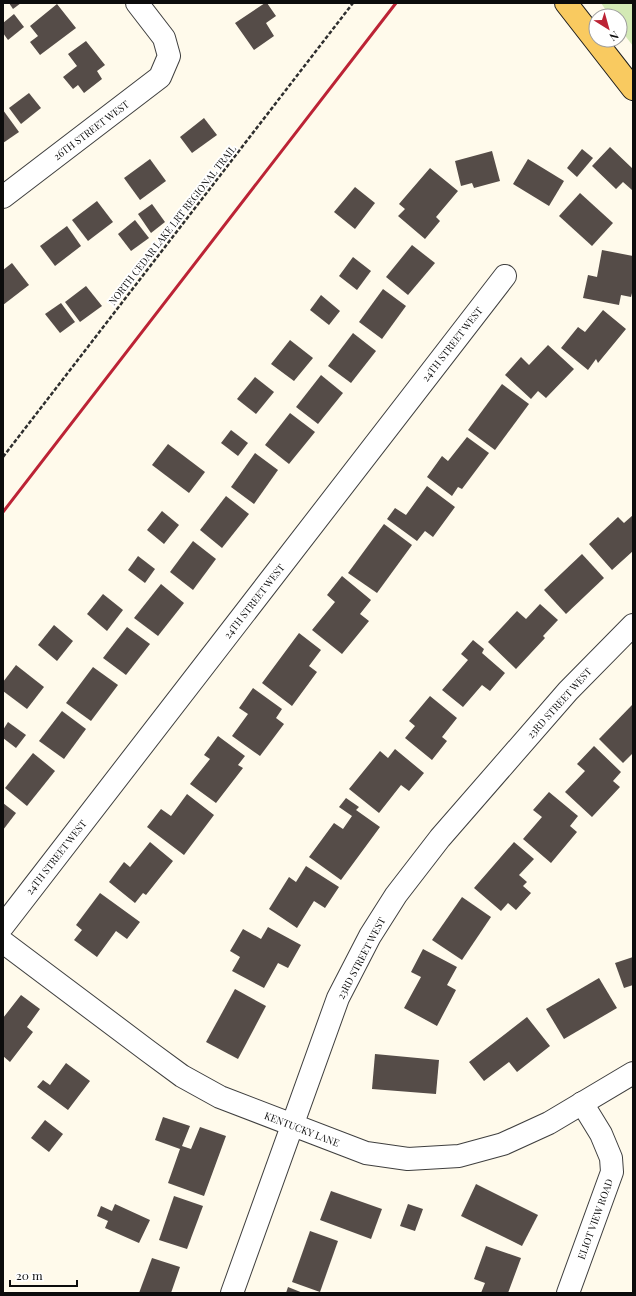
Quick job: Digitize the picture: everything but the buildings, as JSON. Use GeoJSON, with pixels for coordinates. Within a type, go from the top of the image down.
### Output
{"type":"FeatureCollection","features":[{"type":"Feature","properties":{"kind":"main road"},"geometry":{"type":"LineString","coordinates":[[566,3],[633,89]]}},
{"type":"Feature","properties":{"kind":"street","name":"26TH STREET WEST"},"geometry":{"type":"LineString","coordinates":[[3,197],[160,77],[169,56],[164,38],[137,3]]}},
{"type":"Feature","properties":{"kind":"street","name":"24TH STREET WEST"},"geometry":{"type":"LineString","coordinates":[[3,926],[505,276]]}},
{"type":"Feature","properties":{"kind":"street","name":"23RD STREET WEST"},"geometry":{"type":"LineString","coordinates":[[232,1293],[338,998],[370,936],[396,895],[440,838],[568,691],[633,625]]}},
{"type":"Feature","properties":{"kind":"street","name":"KENTUCKY LANE"},"geometry":{"type":"LineString","coordinates":[[3,942],[182,1076],[220,1097],[366,1153],[408,1159],[459,1156],[503,1144],[549,1123],[633,1073]]}},
{"type":"Feature","properties":{"kind":"street","name":"ELIOT VIEW ROAD"},"geometry":{"type":"LineString","coordinates":[[568,1293],[612,1172],[611,1158],[601,1134],[582,1104]]}},
{"type":"Feature","properties":{"kind":"path","name":"NORTH CEDAR LAKE LRT REGIONAL TRAIL"},"geometry":{"type":"LineString","coordinates":[[3,458],[353,3]]}},
{"type":"Feature","properties":{"kind":"green space"},"geometry":{"type":"Polygon","coordinates":[[[601,3],[633,3],[633,46],[628,39],[628,8],[604,8],[601,3]]]}},
{"type":"Feature","properties":{"kind":"railway"},"geometry":{"type":"LineString","coordinates":[[3,512],[396,3]]}}]}
